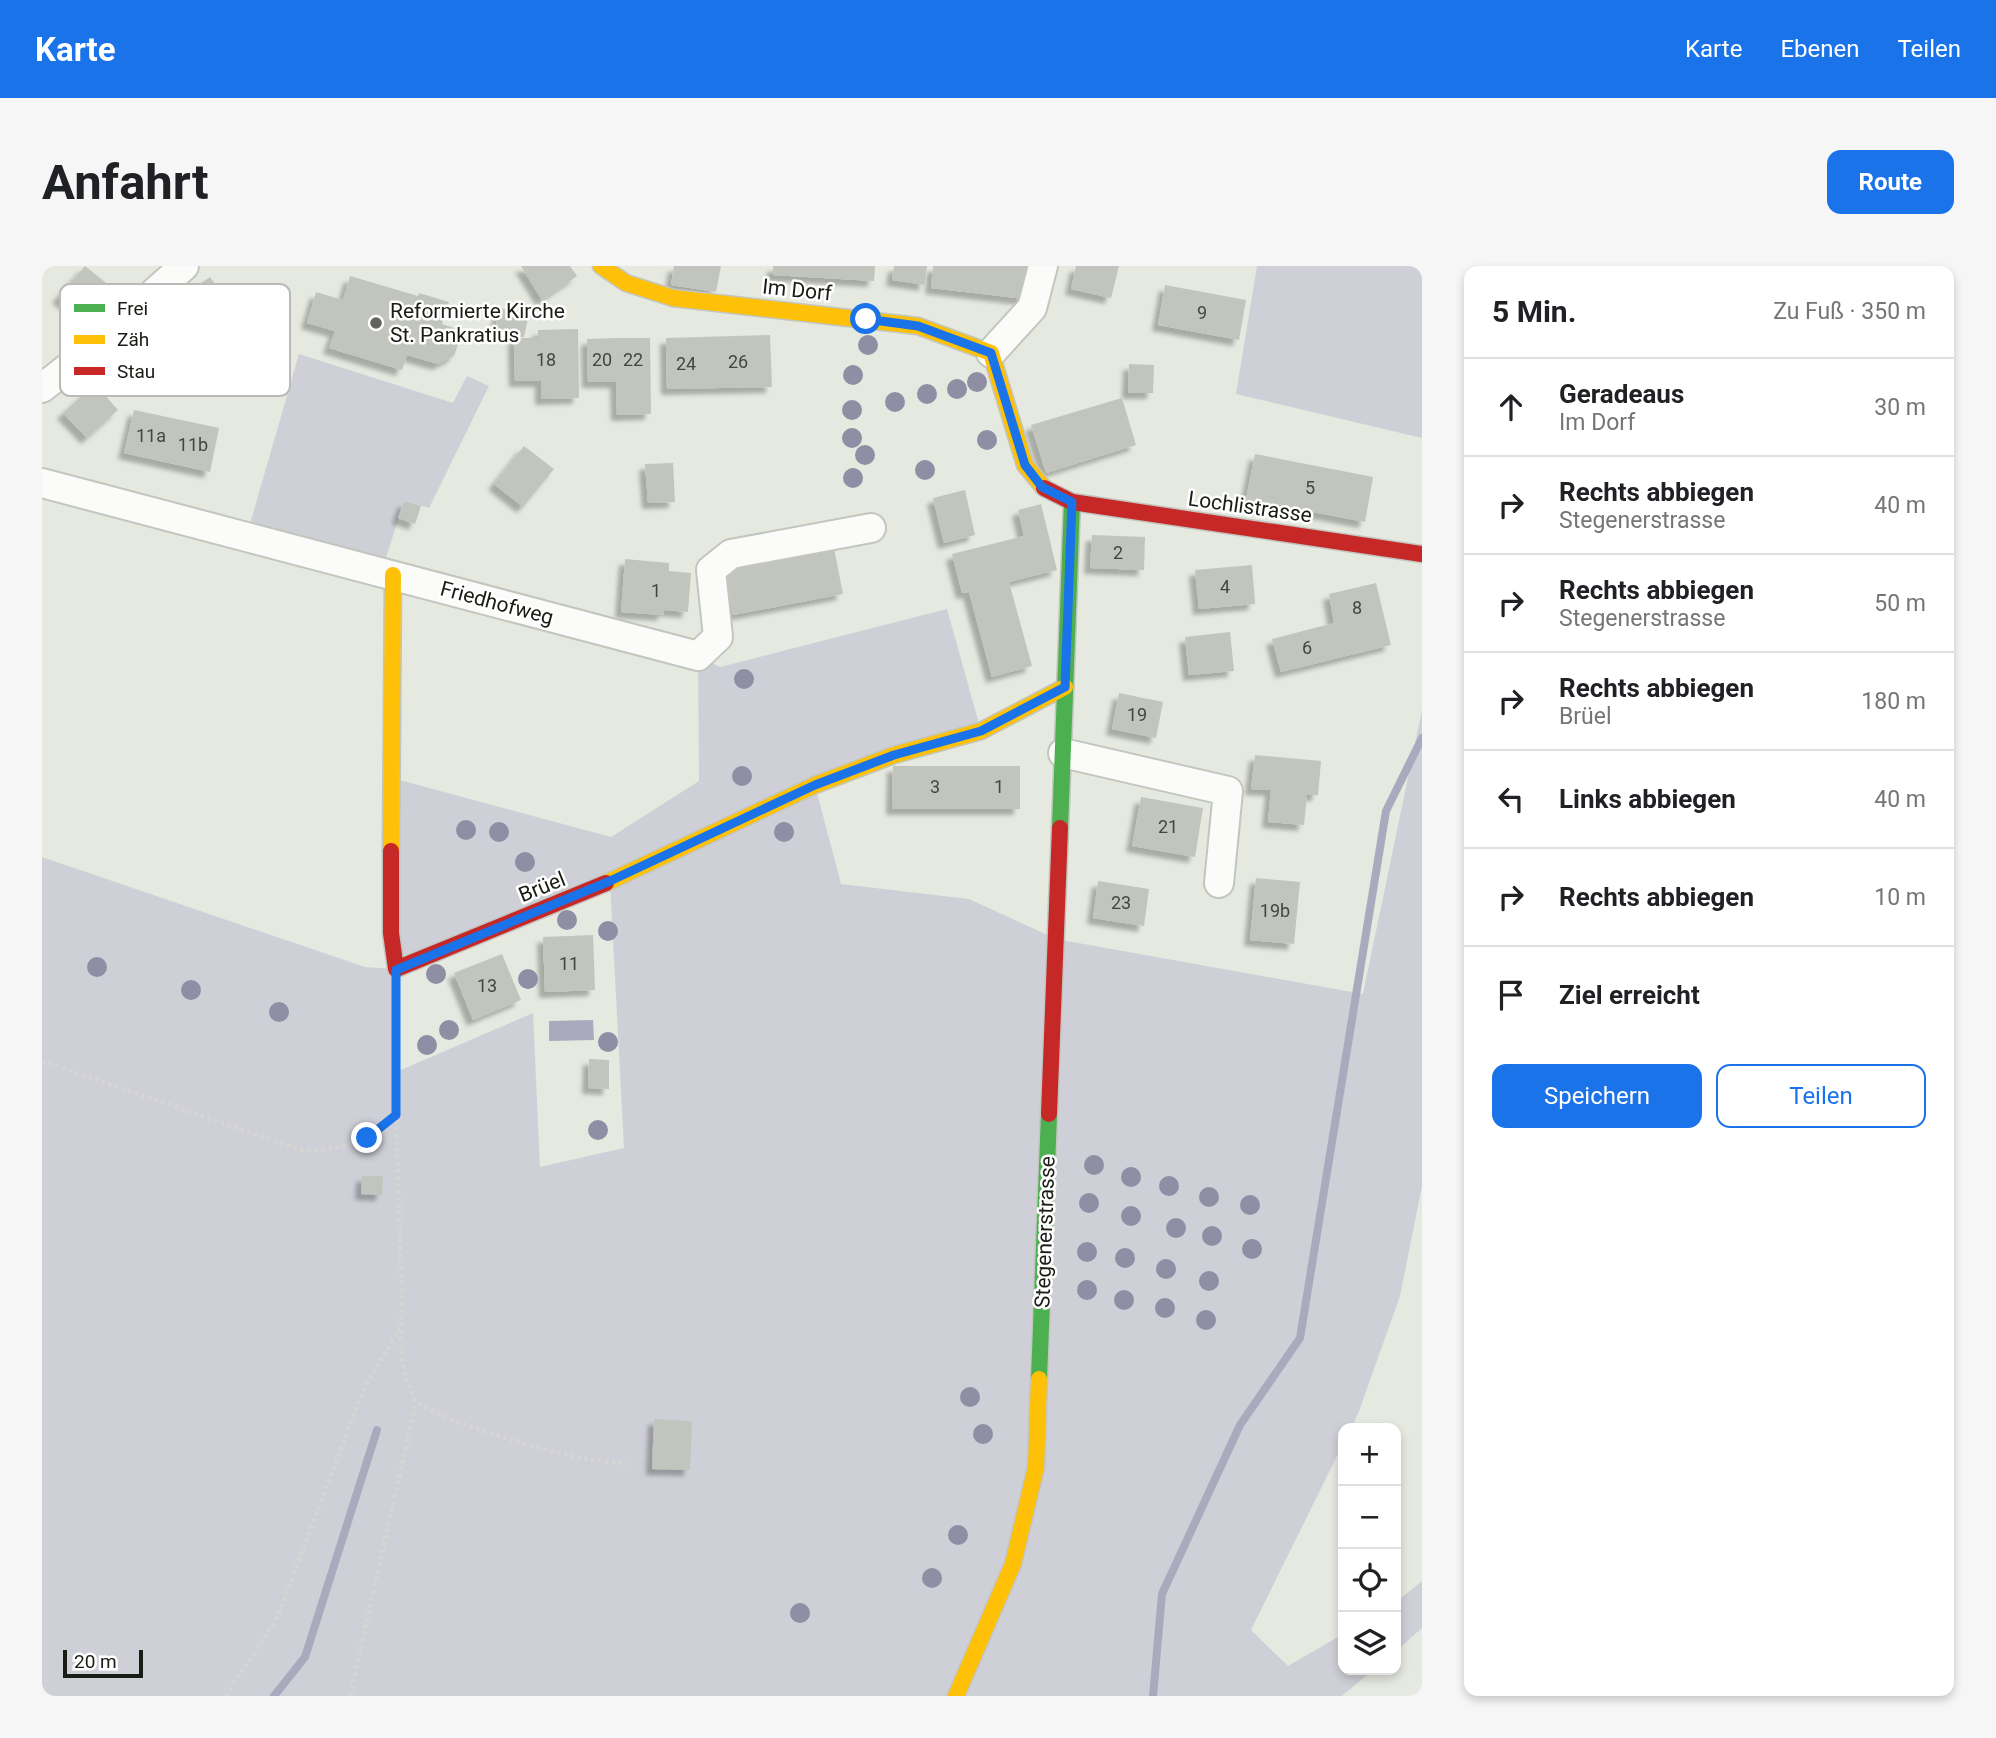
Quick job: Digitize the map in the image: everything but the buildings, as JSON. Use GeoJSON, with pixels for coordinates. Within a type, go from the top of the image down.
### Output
{"type":"FeatureCollection","features":[{"type":"Feature","properties":{"kind":"street"},"geometry":{"type":"LineString","coordinates":[[164,284],[184,266]]}},
{"type":"Feature","properties":{"kind":"street","name":"Im Dorf"},"geometry":{"type":"LineString","coordinates":[[601,266],[610,275],[639,289],[673,298],[918,326],[991,353]]}},
{"type":"Feature","properties":{"kind":"street"},"geometry":{"type":"LineString","coordinates":[[1043,266],[1032,308],[991,353],[1025,465],[1042,487],[1072,502]]}},
{"type":"Feature","properties":{"kind":"street"},"geometry":{"type":"LineString","coordinates":[[42,388],[60,374]]}},
{"type":"Feature","properties":{"kind":"street","name":"Friedhofweg"},"geometry":{"type":"LineString","coordinates":[[42,483],[698,656],[718,637],[711,570],[731,554],[871,528]]}},
{"type":"Feature","properties":{"kind":"street","name":"Lochlistrasse"},"geometry":{"type":"LineString","coordinates":[[1072,502],[1422,554]]}},
{"type":"Feature","properties":{"kind":"street","name":"Stegenerstrasse"},"geometry":{"type":"LineString","coordinates":[[956,1696],[1013,1564],[1036,1467],[1072,502]]}},
{"type":"Feature","properties":{"kind":"street"},"geometry":{"type":"LineString","coordinates":[[393,575],[391,933],[396,970]]}},
{"type":"Feature","properties":{"kind":"street","name":"Brüel"},"geometry":{"type":"LineString","coordinates":[[396,970],[610,881],[815,785],[894,755],[981,731],[1065,687]]}},
{"type":"Feature","properties":{"kind":"street"},"geometry":{"type":"LineString","coordinates":[[1063,753],[1228,791],[1219,883]]}},
{"type":"Feature","properties":{"kind":"path"},"geometry":{"type":"LineString","coordinates":[[350,1696],[416,1402],[405,1370],[400,1328],[402,1305],[396,1115],[396,970]]}},
{"type":"Feature","properties":{"kind":"path"},"geometry":{"type":"LineString","coordinates":[[42,1061],[300,1150],[340,1149],[367,1138],[396,1115]]}},
{"type":"Feature","properties":{"kind":"path"},"geometry":{"type":"LineString","coordinates":[[226,1696],[278,1616],[364,1388],[400,1328]]}},
{"type":"Feature","properties":{"kind":"path"},"geometry":{"type":"LineString","coordinates":[[416,1402],[443,1417],[521,1442],[579,1458],[628,1464]]}},
{"type":"Feature","properties":{"kind":"shaded area"},"geometry":{"type":"Polygon","coordinates":[[[1257,266],[1422,266],[1422,438],[1236,394],[1257,266]]]}},
{"type":"Feature","properties":{"kind":"shaded area"},"geometry":{"type":"Polygon","coordinates":[[[299,354],[453,403],[467,376],[489,386],[429,508],[404,501],[385,561],[250,524],[287,396],[290,396],[290,385],[299,354]]]}},
{"type":"Feature","properties":{"kind":"shaded area"},"geometry":{"type":"Polygon","coordinates":[[[947,609],[981,731],[815,785],[841,884],[969,899],[1056,939],[1363,994],[1422,710],[1422,1186],[1400,1296],[1358,1414],[1354,1423],[1338,1423],[1338,1454],[1251,1630],[1288,1666],[1338,1637],[1338,1675],[1367,1675],[1342,1696],[42,1696],[42,857],[365,967],[396,969],[392,778],[611,837],[699,781],[698,656],[720,667],[947,609]],[[610,882],[396,970],[396,1072],[533,1013],[540,1167],[624,1148],[610,882]]]}},
{"type":"Feature","properties":{"kind":"shaded area"},"geometry":{"type":"Polygon","coordinates":[[[1422,1581],[1422,1628],[1401,1647],[1401,1612],[1401,1598],[1422,1581]]]}},
{"type":"Feature","properties":{"kind":"water"},"geometry":{"type":"Polygon","coordinates":[[[593,1020],[594,1040],[549,1041],[549,1021],[593,1020]]]}},
{"type":"Feature","properties":{"kind":"waterway"},"geometry":{"type":"LineString","coordinates":[[1153,1696],[1162,1594],[1240,1425],[1300,1338],[1386,811],[1422,738]]}},
{"type":"Feature","properties":{"kind":"waterway"},"geometry":{"type":"LineString","coordinates":[[274,1696],[305,1657],[377,1430]]}},
{"type":"Feature","properties":{"kind":"traffic: fast"},"geometry":{"type":"LineString","coordinates":[[1060,828],[1072,502]]}},
{"type":"Feature","properties":{"kind":"traffic: fast"},"geometry":{"type":"LineString","coordinates":[[1039,1379],[1049,1114]]}},
{"type":"Feature","properties":{"kind":"traffic: slow"},"geometry":{"type":"LineString","coordinates":[[601,266],[626,283],[673,298],[918,326],[991,353],[1025,465],[1044,488]]}},
{"type":"Feature","properties":{"kind":"traffic: slow"},"geometry":{"type":"LineString","coordinates":[[391,851],[393,575]]}},
{"type":"Feature","properties":{"kind":"traffic: slow"},"geometry":{"type":"LineString","coordinates":[[606,883],[815,785],[894,755],[981,731],[1065,687]]}},
{"type":"Feature","properties":{"kind":"traffic: slow"},"geometry":{"type":"LineString","coordinates":[[956,1696],[1013,1564],[1036,1467],[1039,1379]]}},
{"type":"Feature","properties":{"kind":"traffic: jam"},"geometry":{"type":"LineString","coordinates":[[1044,488],[1072,502],[1422,554]]}},
{"type":"Feature","properties":{"kind":"traffic: jam"},"geometry":{"type":"LineString","coordinates":[[1049,1114],[1060,828]]}},
{"type":"Feature","properties":{"kind":"traffic: jam"},"geometry":{"type":"LineString","coordinates":[[391,851],[391,933],[396,969],[606,883]]}},
{"type":"Feature","properties":{"kind":"place","name":"Reformierte Kirche St. Pankratius"},"geometry":{"type":"Point","coordinates":[376,323]}},
{"type":"Feature","properties":{"kind":"route"},"geometry":{"type":"LineString","coordinates":[[367,1138],[396,1115],[396,970],[610,881],[815,785],[894,755],[981,731],[1065,687],[1072,502],[1042,487],[1025,465],[991,353],[918,326],[866,319]]}}]}
